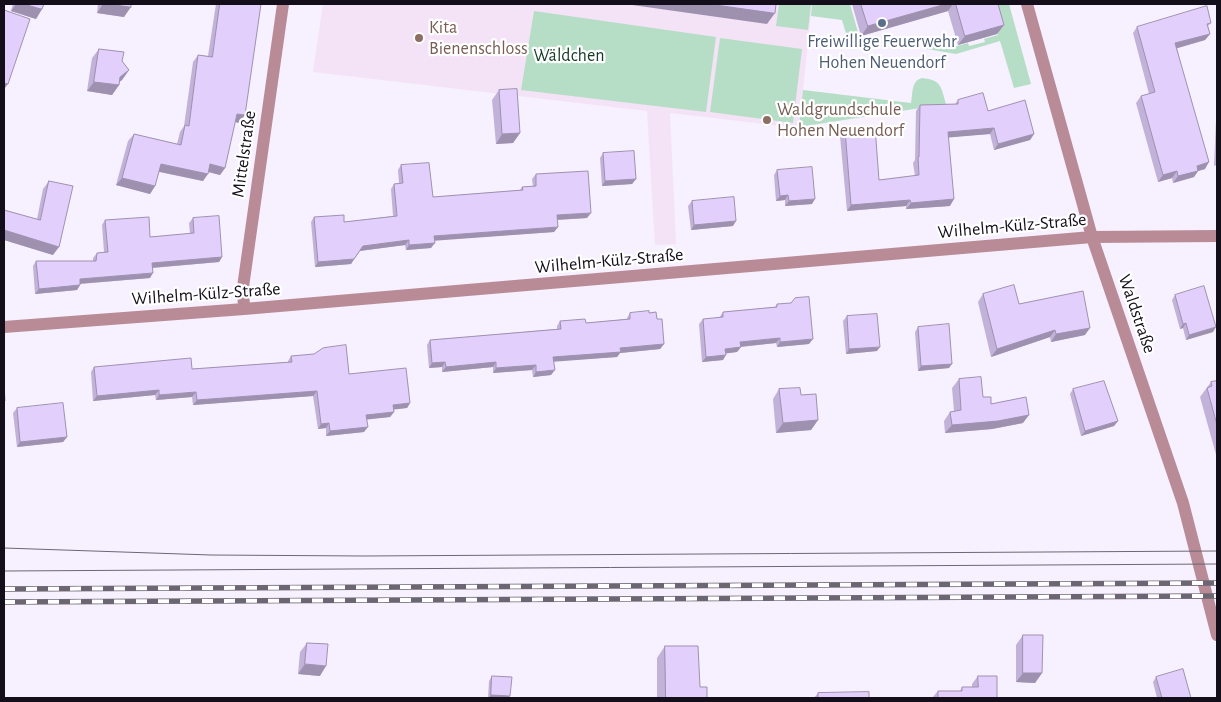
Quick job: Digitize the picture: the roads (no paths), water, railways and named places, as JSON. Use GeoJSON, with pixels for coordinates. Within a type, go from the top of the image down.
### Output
{"type":"FeatureCollection","features":[{"type":"Feature","properties":{"kind":"street","name":"Mittelstraße"},"geometry":{"type":"LineString","coordinates":[[244,310],[243,286],[283,4]]}},
{"type":"Feature","properties":{"kind":"street","name":"Waldstraße"},"geometry":{"type":"LineString","coordinates":[[1027,4],[1092,237],[1183,503],[1217,634]]}},
{"type":"Feature","properties":{"kind":"street","name":"Wilhelm-Külz-Straße"},"geometry":{"type":"LineString","coordinates":[[4,327],[244,310],[1092,237],[1217,236]]}},
{"type":"Feature","properties":{"kind":"tram line"},"geometry":{"type":"LineString","coordinates":[[4,548],[211,555],[364,556],[1217,551]]}},
{"type":"Feature","properties":{"kind":"tram line"},"geometry":{"type":"LineString","coordinates":[[4,571],[1217,564]]}},
{"type":"Feature","properties":{"kind":"railway"},"geometry":{"type":"LineString","coordinates":[[4,589],[1217,583]]}},
{"type":"Feature","properties":{"kind":"railway"},"geometry":{"type":"LineString","coordinates":[[4,602],[1217,596]]}},
{"type":"Feature","properties":{"kind":"place","name":"Freiwillige Feuerwehr Hohen Neuendorf"},"geometry":{"type":"Point","coordinates":[882,23]}},
{"type":"Feature","properties":{"kind":"place","name":"Kita Bienenschloss"},"geometry":{"type":"Point","coordinates":[419,38]}},
{"type":"Feature","properties":{"kind":"place","name":"Waldgrundschule Hohen Neuendorf"},"geometry":{"type":"Point","coordinates":[767,120]}},
{"type":"Feature","properties":{"kind":"park label","name":"Wäldchen"},"geometry":{"type":"Point","coordinates":[569,56]}}]}
